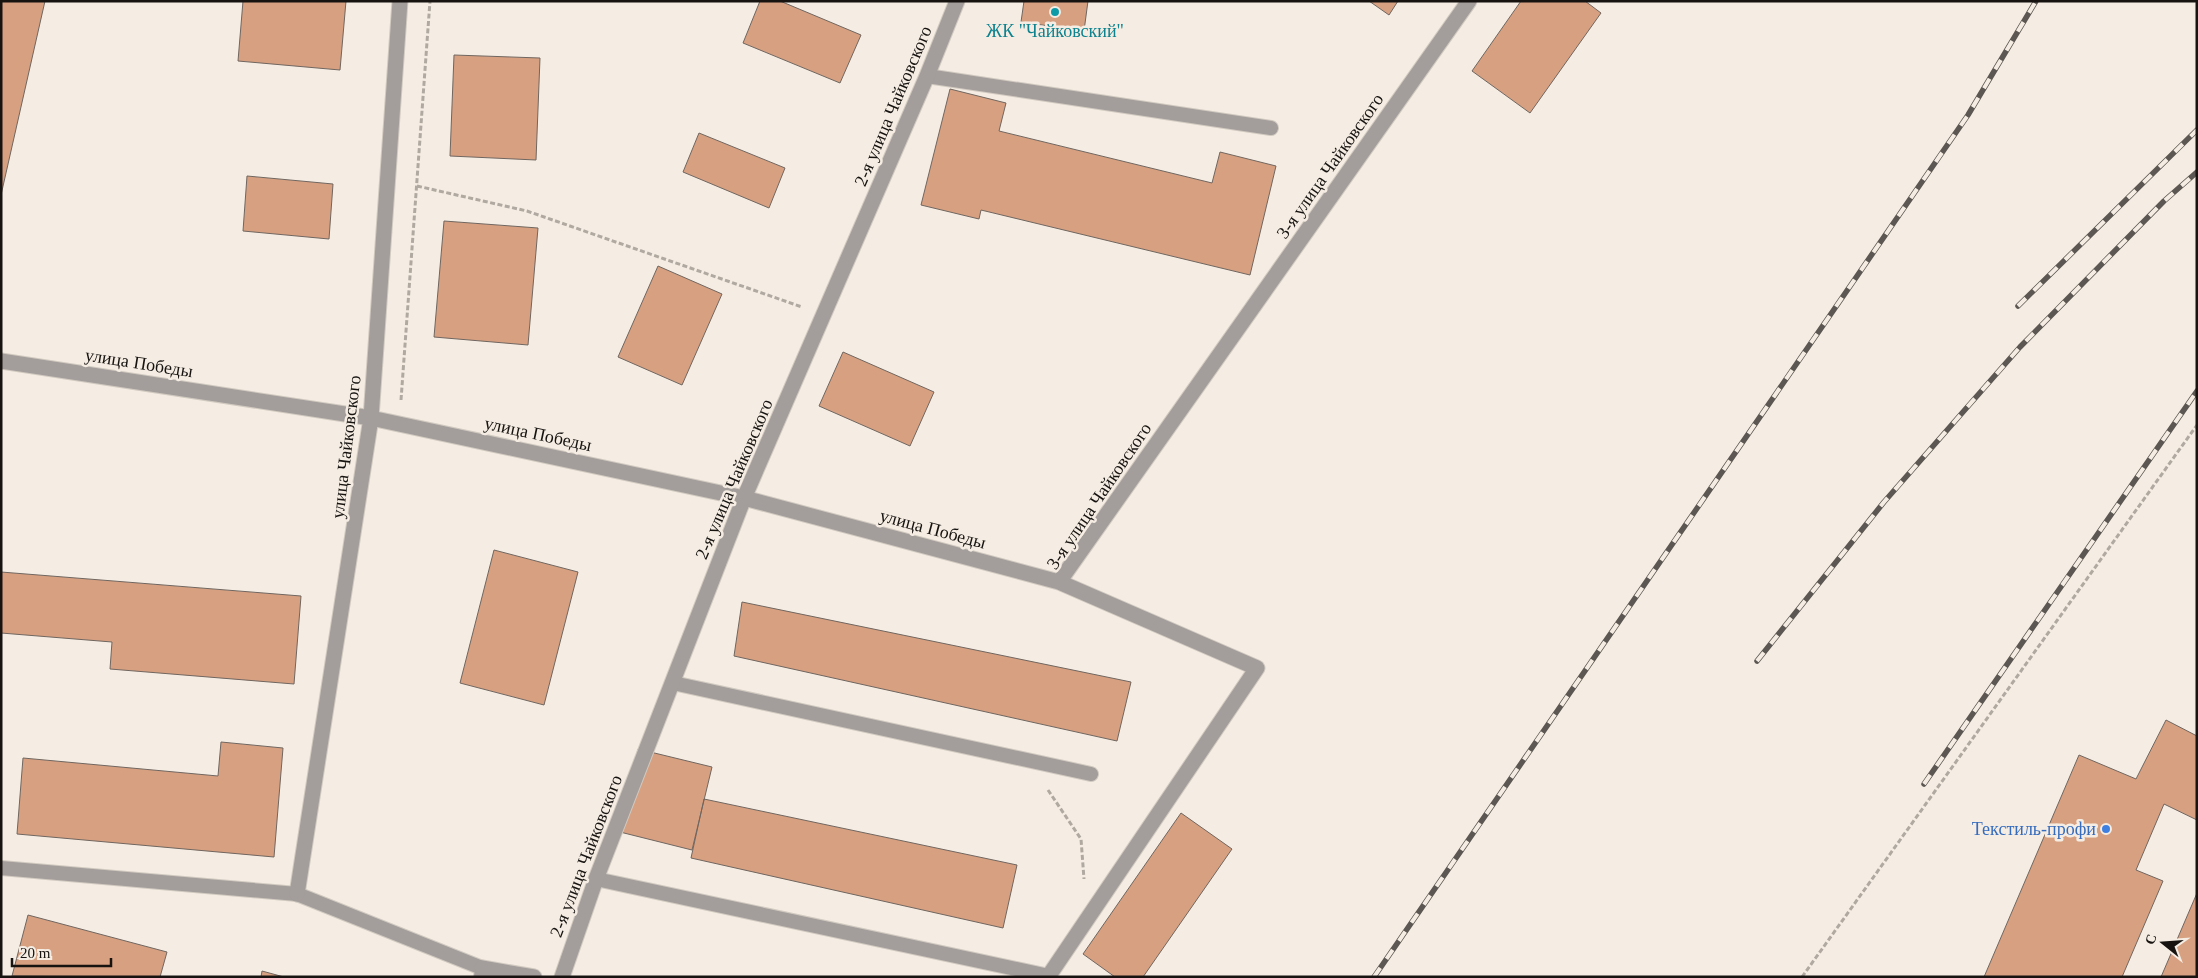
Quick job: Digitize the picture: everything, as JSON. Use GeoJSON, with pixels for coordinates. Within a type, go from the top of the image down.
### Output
{"type":"FeatureCollection","features":[{"type":"Feature","properties":{"kind":"street","name":"улица Чайковского"},"geometry":{"type":"LineString","coordinates":[[298,894],[372,418],[400,1]]}},
{"type":"Feature","properties":{"kind":"street","name":"2-я улица Чайковского"},"geometry":{"type":"LineString","coordinates":[[562,977],[596,879],[744,498],[927,76],[956,1]]}},
{"type":"Feature","properties":{"kind":"street","name":"3-я улица Чайковского"},"geometry":{"type":"LineString","coordinates":[[1048,976],[1257,668],[1059,582],[1469,1]]}},
{"type":"Feature","properties":{"kind":"street","name":"улица Победы"},"geometry":{"type":"LineString","coordinates":[[1,361],[372,418],[744,498],[1059,582]]}},
{"type":"Feature","properties":{"kind":"street"},"geometry":{"type":"LineString","coordinates":[[481,972],[534,977]]}},
{"type":"Feature","properties":{"kind":"lane"},"geometry":{"type":"LineString","coordinates":[[927,76],[1271,128]]}},
{"type":"Feature","properties":{"kind":"lane"},"geometry":{"type":"LineString","coordinates":[[672,682],[1091,774]]}},
{"type":"Feature","properties":{"kind":"lane"},"geometry":{"type":"LineString","coordinates":[[1,868],[298,894],[481,972]]}},
{"type":"Feature","properties":{"kind":"lane"},"geometry":{"type":"LineString","coordinates":[[596,879],[1048,976]]}},
{"type":"Feature","properties":{"kind":"path"},"geometry":{"type":"LineString","coordinates":[[399,424],[430,1]]}},
{"type":"Feature","properties":{"kind":"path"},"geometry":{"type":"LineString","coordinates":[[416,186],[528,211],[824,315]]}},
{"type":"Feature","properties":{"kind":"path"},"geometry":{"type":"LineString","coordinates":[[1802,977],[2197,425]]}},
{"type":"Feature","properties":{"kind":"path"},"geometry":{"type":"LineString","coordinates":[[1029,760],[1081,840],[1087,920]]}},
{"type":"Feature","properties":{"kind":"building"},"geometry":{"type":"Polygon","coordinates":[[[1,1],[45,1],[1,195],[1,1]]]}},
{"type":"Feature","properties":{"kind":"building"},"geometry":{"type":"Polygon","coordinates":[[[243,1],[346,1],[340,70],[238,61],[243,1]]]}},
{"type":"Feature","properties":{"kind":"building"},"geometry":{"type":"Polygon","coordinates":[[[760,1],[780,1],[861,35],[840,83],[743,43],[760,1]]]}},
{"type":"Feature","properties":{"kind":"building","name":"ЖК \"Чайковский\""},"geometry":{"type":"Polygon","coordinates":[[[1024,1],[1088,1],[1084,31],[1021,22],[1024,1]]]}},
{"type":"Feature","properties":{"kind":"building"},"geometry":{"type":"Polygon","coordinates":[[[1369,1],[1398,1],[1389,15],[1369,1]]]}},
{"type":"Feature","properties":{"kind":"building"},"geometry":{"type":"Polygon","coordinates":[[[1521,1],[1585,1],[1601,13],[1530,113],[1472,71],[1521,1]]]}},
{"type":"Feature","properties":{"kind":"building"},"geometry":{"type":"Polygon","coordinates":[[[454,55],[540,58],[536,160],[450,156],[454,55]]]}},
{"type":"Feature","properties":{"kind":"building"},"geometry":{"type":"Polygon","coordinates":[[[950,89],[1006,103],[999,131],[1212,183],[1220,152],[1276,166],[1250,275],[981,210],[979,219],[921,205],[950,89]]]}},
{"type":"Feature","properties":{"kind":"building"},"geometry":{"type":"Polygon","coordinates":[[[699,133],[785,168],[769,208],[683,172],[699,133]]]}},
{"type":"Feature","properties":{"kind":"building"},"geometry":{"type":"Polygon","coordinates":[[[247,176],[333,184],[329,239],[243,231],[247,176]]]}},
{"type":"Feature","properties":{"kind":"building"},"geometry":{"type":"Polygon","coordinates":[[[444,221],[538,228],[528,345],[434,337],[444,221]]]}},
{"type":"Feature","properties":{"kind":"building"},"geometry":{"type":"Polygon","coordinates":[[[658,266],[722,294],[682,385],[618,357],[658,266]]]}},
{"type":"Feature","properties":{"kind":"building"},"geometry":{"type":"Polygon","coordinates":[[[843,352],[934,392],[910,446],[819,406],[843,352]]]}},
{"type":"Feature","properties":{"kind":"building"},"geometry":{"type":"Polygon","coordinates":[[[494,550],[578,572],[544,705],[460,683],[494,550]]]}},
{"type":"Feature","properties":{"kind":"building"},"geometry":{"type":"Polygon","coordinates":[[[1,572],[301,596],[294,684],[110,669],[112,642],[1,633],[1,572]]]}},
{"type":"Feature","properties":{"kind":"building"},"geometry":{"type":"Polygon","coordinates":[[[742,602],[1131,682],[1117,741],[734,656],[742,602]]]}},
{"type":"Feature","properties":{"kind":"building"},"geometry":{"type":"Polygon","coordinates":[[[2166,720],[2197,736],[2197,820],[2164,804],[2136,870],[2163,881],[2122,977],[1984,977],[2079,755],[2136,779],[2166,720]]]}},
{"type":"Feature","properties":{"kind":"building"},"geometry":{"type":"Polygon","coordinates":[[[221,742],[283,748],[274,857],[17,834],[23,758],[218,776],[221,742]]]}},
{"type":"Feature","properties":{"kind":"building"},"geometry":{"type":"Polygon","coordinates":[[[638,749],[712,767],[692,850],[620,832],[638,749]]]}},
{"type":"Feature","properties":{"kind":"building"},"geometry":{"type":"Polygon","coordinates":[[[704,799],[1017,865],[1003,928],[691,858],[704,799]]]}},
{"type":"Feature","properties":{"kind":"building"},"geometry":{"type":"Polygon","coordinates":[[[1181,813],[1232,849],[1143,977],[1115,977],[1083,954],[1181,813]]]}},
{"type":"Feature","properties":{"kind":"building"},"geometry":{"type":"Polygon","coordinates":[[[2197,893],[2197,977],[2161,977],[2197,893]]]}},
{"type":"Feature","properties":{"kind":"building"},"geometry":{"type":"Polygon","coordinates":[[[28,915],[167,952],[160,977],[12,976],[28,915]]]}},
{"type":"Feature","properties":{"kind":"building"},"geometry":{"type":"Polygon","coordinates":[[[262,971],[284,977],[261,977],[262,971]]]}},
{"type":"Feature","properties":{"kind":"railway"},"geometry":{"type":"LineString","coordinates":[[1374,977],[1968,115],[2036,1]]}},
{"type":"Feature","properties":{"kind":"railway"},"geometry":{"type":"LineString","coordinates":[[2018,306],[2197,130]]}},
{"type":"Feature","properties":{"kind":"railway"},"geometry":{"type":"LineString","coordinates":[[1757,661],[1884,502],[2020,347],[2164,201],[2197,172]]}},
{"type":"Feature","properties":{"kind":"railway"},"geometry":{"type":"LineString","coordinates":[[1924,784],[2197,391]]}},
{"type":"Feature","properties":{"kind":"place","name":"ЖК \"Чайковский\""},"geometry":{"type":"Point","coordinates":[1055,12]}},
{"type":"Feature","properties":{"kind":"place","name":"Текстиль-профи"},"geometry":{"type":"Point","coordinates":[2106,829]}}]}
